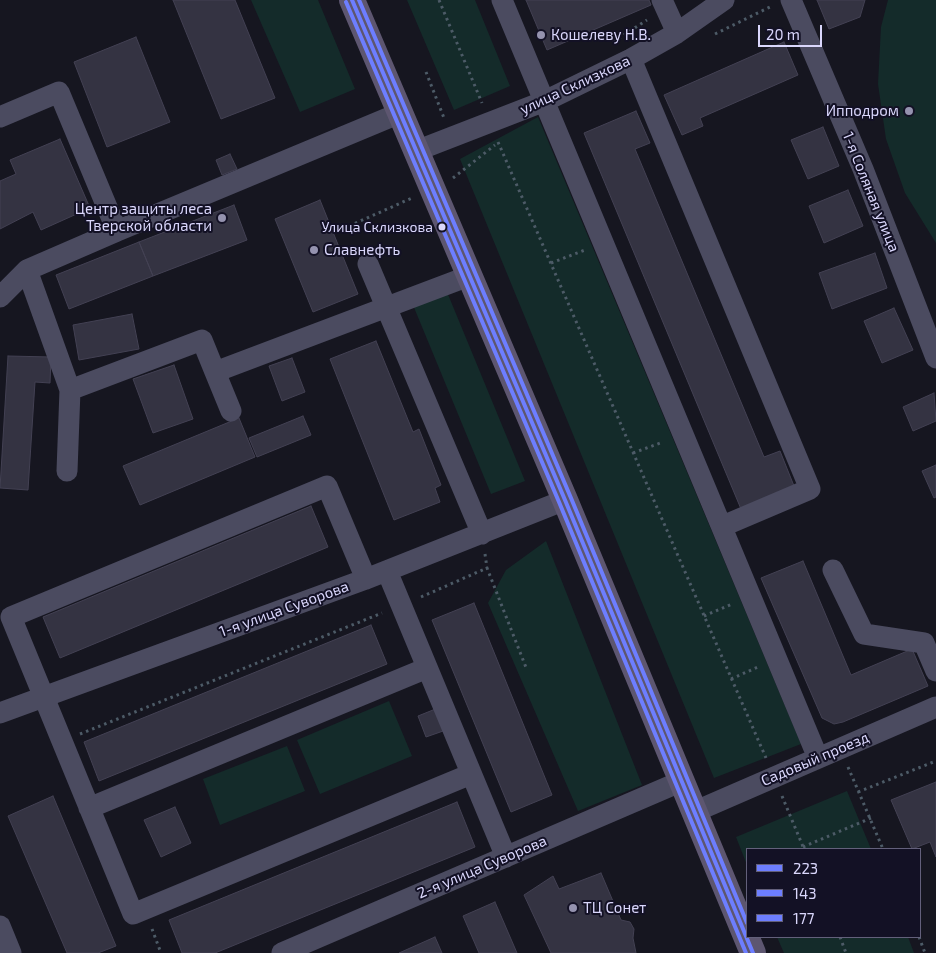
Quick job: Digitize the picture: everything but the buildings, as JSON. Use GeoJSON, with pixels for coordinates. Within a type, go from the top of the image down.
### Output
{"type":"FeatureCollection","features":[{"type":"Feature","properties":{"kind":"main road"},"geometry":{"type":"LineString","coordinates":[[352,0],[565,500],[746,936]]}},
{"type":"Feature","properties":{"kind":"main road"},"geometry":{"type":"LineString","coordinates":[[747,938],[753,953]]}},
{"type":"Feature","properties":{"kind":"street"},"geometry":{"type":"LineString","coordinates":[[502,0],[723,526],[818,758]]}},
{"type":"Feature","properties":{"kind":"street"},"geometry":{"type":"LineString","coordinates":[[662,0],[677,33]]}},
{"type":"Feature","properties":{"kind":"street","name":"улица Склизкова"},"geometry":{"type":"LineString","coordinates":[[416,151],[545,101],[631,59],[677,33],[724,0]]}},
{"type":"Feature","properties":{"kind":"street","name":"1-я Соляная улица"},"geometry":{"type":"LineString","coordinates":[[791,0],[863,169],[936,358]]}},
{"type":"Feature","properties":{"kind":"street"},"geometry":{"type":"LineString","coordinates":[[631,59],[810,489],[723,526]]}},
{"type":"Feature","properties":{"kind":"street"},"geometry":{"type":"LineString","coordinates":[[0,117],[59,92],[117,231]]}},
{"type":"Feature","properties":{"kind":"street"},"geometry":{"type":"LineString","coordinates":[[0,297],[27,270],[400,113]]}},
{"type":"Feature","properties":{"kind":"street"},"geometry":{"type":"LineString","coordinates":[[368,264],[482,534]]}},
{"type":"Feature","properties":{"kind":"street"},"geometry":{"type":"LineString","coordinates":[[27,270],[70,390],[67,471]]}},
{"type":"Feature","properties":{"kind":"street"},"geometry":{"type":"LineString","coordinates":[[214,372],[469,276]]}},
{"type":"Feature","properties":{"kind":"street"},"geometry":{"type":"LineString","coordinates":[[70,390],[202,340],[232,411]]}},
{"type":"Feature","properties":{"kind":"street"},"geometry":{"type":"LineString","coordinates":[[366,579],[327,486],[11,617],[134,914],[471,774]]}},
{"type":"Feature","properties":{"kind":"street","name":"1-я улица Суворова"},"geometry":{"type":"LineString","coordinates":[[0,713],[388,571],[565,500]]}},
{"type":"Feature","properties":{"kind":"street"},"geometry":{"type":"LineString","coordinates":[[833,570],[864,634],[924,643],[936,671]]}},
{"type":"Feature","properties":{"kind":"street"},"geometry":{"type":"LineString","coordinates":[[388,571],[506,857]]}},
{"type":"Feature","properties":{"kind":"street"},"geometry":{"type":"LineString","coordinates":[[90,808],[427,668]]}},
{"type":"Feature","properties":{"kind":"street","name":"Садовый проезд"},"geometry":{"type":"LineString","coordinates":[[694,812],[936,707]]}},
{"type":"Feature","properties":{"kind":"street","name":"2-я улица Суворова"},"geometry":{"type":"LineString","coordinates":[[282,953],[682,781]]}},
{"type":"Feature","properties":{"kind":"street"},"geometry":{"type":"LineString","coordinates":[[0,926],[11,953]]}},
{"type":"Feature","properties":{"kind":"path"},"geometry":{"type":"LineString","coordinates":[[439,0],[483,107]]}},
{"type":"Feature","properties":{"kind":"path"},"geometry":{"type":"LineString","coordinates":[[450,180],[498,142],[774,777],[803,848],[871,818]]}},
{"type":"Feature","properties":{"kind":"path"},"geometry":{"type":"LineString","coordinates":[[349,226],[412,198]]}},
{"type":"Feature","properties":{"kind":"path"},"geometry":{"type":"LineString","coordinates":[[551,263],[604,242]]}},
{"type":"Feature","properties":{"kind":"path"},"geometry":{"type":"LineString","coordinates":[[633,453],[684,434]]}},
{"type":"Feature","properties":{"kind":"path"},"geometry":{"type":"LineString","coordinates":[[62,741],[402,605],[487,568],[528,670]]}},
{"type":"Feature","properties":{"kind":"path"},"geometry":{"type":"LineString","coordinates":[[704,616],[750,595]]}},
{"type":"Feature","properties":{"kind":"path"},"geometry":{"type":"LineString","coordinates":[[731,679],[777,659]]}},
{"type":"Feature","properties":{"kind":"path"},"geometry":{"type":"LineString","coordinates":[[840,748],[883,848]]}},
{"type":"Feature","properties":{"kind":"path"},"geometry":{"type":"LineString","coordinates":[[858,792],[936,761]]}},
{"type":"Feature","properties":{"kind":"path"},"geometry":{"type":"LineString","coordinates":[[144,910],[161,953]]}},
{"type":"Feature","properties":{"kind":"path"},"geometry":{"type":"LineString","coordinates":[[840,938],[846,953]]}},
{"type":"Feature","properties":{"kind":"path"},"geometry":{"type":"LineString","coordinates":[[919,938],[925,953]]}},
{"type":"Feature","properties":{"kind":"green space"},"geometry":{"type":"Polygon","coordinates":[[[251,0],[318,0],[355,89],[300,112],[251,0]]]}},
{"type":"Feature","properties":{"kind":"green space"},"geometry":{"type":"Polygon","coordinates":[[[407,0],[475,0],[510,86],[454,110],[407,0]]]}},
{"type":"Feature","properties":{"kind":"green space","name":"Ипподром"},"geometry":{"type":"Polygon","coordinates":[[[888,0],[936,0],[936,243],[905,193],[886,139],[878,84],[881,27],[888,0]]]}},
{"type":"Feature","properties":{"kind":"green space"},"geometry":{"type":"Polygon","coordinates":[[[538,117],[801,744],[714,778],[460,159],[538,117]]]}},
{"type":"Feature","properties":{"kind":"green space"},"geometry":{"type":"Polygon","coordinates":[[[447,292],[525,481],[491,494],[413,305],[447,292]]]}},
{"type":"Feature","properties":{"kind":"green space"},"geometry":{"type":"Polygon","coordinates":[[[546,541],[642,785],[578,811],[488,603],[506,570],[546,541]]]}},
{"type":"Feature","properties":{"kind":"green space"},"geometry":{"type":"Polygon","coordinates":[[[389,701],[412,756],[320,794],[297,740],[389,701]]]}},
{"type":"Feature","properties":{"kind":"green space"},"geometry":{"type":"Polygon","coordinates":[[[287,746],[305,791],[220,825],[203,779],[287,746]]]}},
{"type":"Feature","properties":{"kind":"green space"},"geometry":{"type":"Polygon","coordinates":[[[847,791],[871,848],[746,848],[746,862],[736,837],[847,791]]]}},
{"type":"Feature","properties":{"kind":"green space"},"geometry":{"type":"Polygon","coordinates":[[[777,938],[908,938],[914,953],[784,953],[777,938]]]}},
{"type":"Feature","properties":{"kind":"transit line","name":"223"},"geometry":{"type":"LineString","coordinates":[[352,0],[565,500],[746,936]]}},
{"type":"Feature","properties":{"kind":"transit line","name":"177"},"geometry":{"type":"LineString","coordinates":[[359,0],[571,498],[746,921]]}},
{"type":"Feature","properties":{"kind":"transit line","name":"143"},"geometry":{"type":"LineString","coordinates":[[346,2],[559,502],[746,953]]}},
{"type":"Feature","properties":{"kind":"transit line","name":"223"},"geometry":{"type":"LineString","coordinates":[[747,938],[753,953]]}},
{"type":"Feature","properties":{"kind":"place","name":"Кошелеву Н.В."},"geometry":{"type":"Point","coordinates":[541,35]}},
{"type":"Feature","properties":{"kind":"place","name":"Ипподром"},"geometry":{"type":"Point","coordinates":[909,111]}},
{"type":"Feature","properties":{"kind":"place","name":"Центр защиты леса Тверской области"},"geometry":{"type":"Point","coordinates":[222,218]}},
{"type":"Feature","properties":{"kind":"place","name":"Улица Склизкова"},"geometry":{"type":"Point","coordinates":[442,227]}},
{"type":"Feature","properties":{"kind":"place","name":"Славнефть"},"geometry":{"type":"Point","coordinates":[314,250]}},
{"type":"Feature","properties":{"kind":"place","name":"ТЦ Сонет"},"geometry":{"type":"Point","coordinates":[573,908]}}]}
